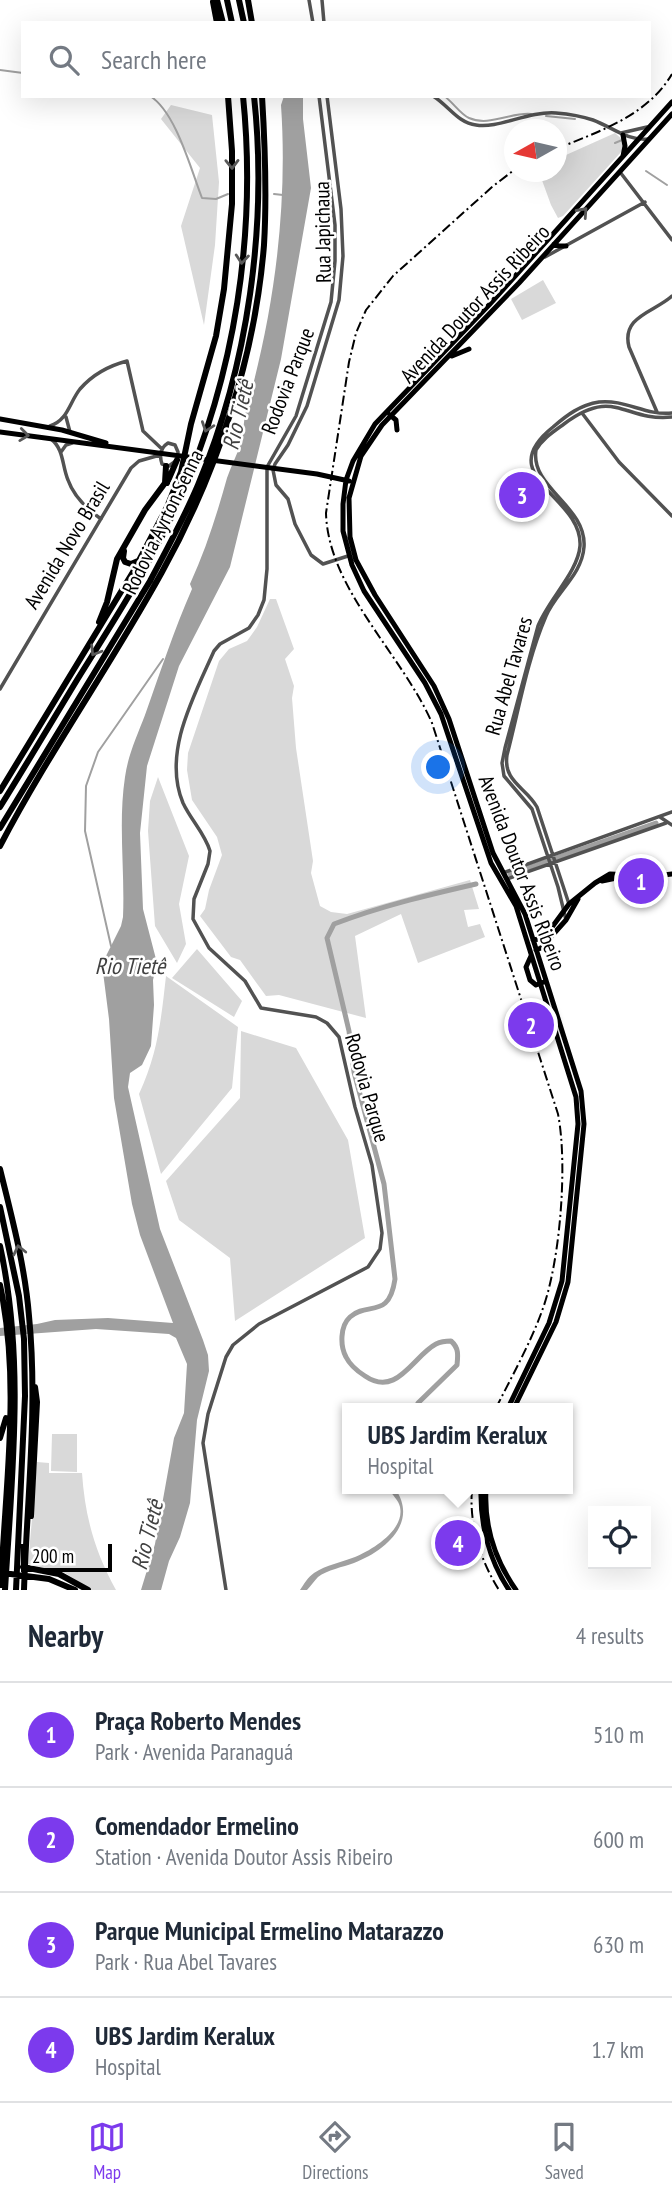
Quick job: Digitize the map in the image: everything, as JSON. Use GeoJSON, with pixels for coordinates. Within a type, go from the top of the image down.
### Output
{"type":"FeatureCollection","features":[{"type":"Feature","properties":{"kind":"highway"},"geometry":{"type":"LineString","coordinates":[[215,0],[217,21]]}},
{"type":"Feature","properties":{"kind":"highway"},"geometry":{"type":"LineString","coordinates":[[215,0],[222,21]]}},
{"type":"Feature","properties":{"kind":"highway"},"geometry":{"type":"LineString","coordinates":[[228,0],[232,21]]}},
{"type":"Feature","properties":{"kind":"highway"},"geometry":{"type":"LineString","coordinates":[[239,0],[244,21]]}},
{"type":"Feature","properties":{"kind":"highway"},"geometry":{"type":"LineString","coordinates":[[248,0],[252,21]]}},
{"type":"Feature","properties":{"kind":"highway"},"geometry":{"type":"LineString","coordinates":[[0,791],[138,561],[167,507],[181,472],[191,424],[216,335],[225,279],[232,204],[228,98]]}},
{"type":"Feature","properties":{"kind":"highway","name":"Rodovia Ayrton Senna"},"geometry":{"type":"LineString","coordinates":[[0,807],[163,535],[191,471],[218,394],[227,361],[242,266],[247,185],[241,98]]}},
{"type":"Feature","properties":{"kind":"highway","name":"Rodovia Ayrton Senna"},"geometry":{"type":"LineString","coordinates":[[0,828],[150,581],[198,485],[226,401],[242,338],[254,267],[258,214],[254,98]]}},
{"type":"Feature","properties":{"kind":"highway","name":"Rodovia Ayrton Senna"},"geometry":{"type":"LineString","coordinates":[[0,846],[163,571],[215,457],[241,374],[252,325],[264,246],[262,98]]}},
{"type":"Feature","properties":{"kind":"highway"},"geometry":{"type":"LineString","coordinates":[[258,214],[261,209],[261,168],[265,161]]}},
{"type":"Feature","properties":{"kind":"highway"},"geometry":{"type":"LineString","coordinates":[[138,561],[127,564],[123,558],[124,552],[150,505],[170,479],[177,460]]}},
{"type":"Feature","properties":{"kind":"highway"},"geometry":{"type":"LineString","coordinates":[[94,636],[107,603],[117,559],[164,483],[164,465]]}},
{"type":"Feature","properties":{"kind":"highway"},"geometry":{"type":"LineString","coordinates":[[22,757],[77,680]]}},
{"type":"Feature","properties":{"kind":"highway"},"geometry":{"type":"LineString","coordinates":[[0,1169],[22,1262],[32,1382],[24,1590]]}},
{"type":"Feature","properties":{"kind":"highway"},"geometry":{"type":"LineString","coordinates":[[0,1207],[26,1317]]}},
{"type":"Feature","properties":{"kind":"highway"},"geometry":{"type":"LineString","coordinates":[[0,1246],[12,1341],[16,1412],[3,1590]]}},
{"type":"Feature","properties":{"kind":"highway"},"geometry":{"type":"LineString","coordinates":[[0,1286],[9,1320]]}},
{"type":"Feature","properties":{"kind":"highway"},"geometry":{"type":"LineString","coordinates":[[16,1590],[27,1339]]}},
{"type":"Feature","properties":{"kind":"highway"},"geometry":{"type":"LineString","coordinates":[[3,1590],[12,1341]]}},
{"type":"Feature","properties":{"kind":"highway"},"geometry":{"type":"LineString","coordinates":[[0,1438],[10,1403]]}},
{"type":"Feature","properties":{"kind":"highway"},"geometry":{"type":"LineString","coordinates":[[0,1517],[3,1550]]}},
{"type":"Feature","properties":{"kind":"highway"},"geometry":{"type":"LineString","coordinates":[[0,1565],[32,1572],[75,1590]]}},
{"type":"Feature","properties":{"kind":"highway"},"geometry":{"type":"LineString","coordinates":[[0,1573],[59,1574],[88,1590]]}},
{"type":"Feature","properties":{"kind":"main road","name":"Avenida Doutor Assis Ribeiro"},"geometry":{"type":"LineString","coordinates":[[530,941],[493,853],[442,703],[356,560],[350,537],[349,481],[365,448],[388,414],[672,102]]}},
{"type":"Feature","properties":{"kind":"main road","name":"Avenida Doutor Assis Ribeiro"},"geometry":{"type":"LineString","coordinates":[[544,983],[535,984],[530,981],[526,968],[531,956],[530,941],[520,903],[486,852],[441,714],[425,683],[364,591],[347,557],[342,519],[353,461],[366,436],[446,359],[672,114]]}},
{"type":"Feature","properties":{"kind":"main road"},"geometry":{"type":"LineString","coordinates":[[620,133],[625,146],[623,157]]}},
{"type":"Feature","properties":{"kind":"main road"},"geometry":{"type":"LineString","coordinates":[[608,173],[620,172]]}},
{"type":"Feature","properties":{"kind":"main road"},"geometry":{"type":"LineString","coordinates":[[554,244],[566,246]]}},
{"type":"Feature","properties":{"kind":"main road"},"geometry":{"type":"LineString","coordinates":[[446,359],[469,349]]}},
{"type":"Feature","properties":{"kind":"main road"},"geometry":{"type":"LineString","coordinates":[[388,414],[396,420],[397,430]]}},
{"type":"Feature","properties":{"kind":"main road"},"geometry":{"type":"LineString","coordinates":[[0,419],[70,432],[95,442],[123,448],[335,476],[349,481]]}},
{"type":"Feature","properties":{"kind":"main road"},"geometry":{"type":"LineString","coordinates":[[0,432],[95,442]]}},
{"type":"Feature","properties":{"kind":"main road"},"geometry":{"type":"LineString","coordinates":[[335,476],[345,473],[353,461]]}},
{"type":"Feature","properties":{"kind":"main road"},"geometry":{"type":"LineString","coordinates":[[364,591],[375,595]]}},
{"type":"Feature","properties":{"kind":"main road"},"geometry":{"type":"LineString","coordinates":[[578,898],[566,920],[537,950],[530,941],[546,937],[569,905],[599,881],[632,875],[672,874]]}},
{"type":"Feature","properties":{"kind":"main road","name":"Avenida Doutor Assis Ribeiro"},"geometry":{"type":"LineString","coordinates":[[511,1403],[552,1324],[562,1282],[578,1124],[574,1086],[537,950]]}},
{"type":"Feature","properties":{"kind":"main road","name":"Avenida Doutor Assis Ribeiro"},"geometry":{"type":"LineString","coordinates":[[516,1403],[568,1282],[584,1112],[575,1067],[544,983]]}},
{"type":"Feature","properties":{"kind":"main road"},"geometry":{"type":"LineString","coordinates":[[482,1494],[481,1509],[487,1545],[509,1590]]}},
{"type":"Feature","properties":{"kind":"main road"},"geometry":{"type":"LineString","coordinates":[[484,1494],[492,1543],[516,1590]]}},
{"type":"Feature","properties":{"kind":"street"},"geometry":{"type":"LineString","coordinates":[[309,0],[313,21]]}},
{"type":"Feature","properties":{"kind":"street"},"geometry":{"type":"LineString","coordinates":[[322,0],[324,21]]}},
{"type":"Feature","properties":{"kind":"street","name":"Rodovia Parque"},"geometry":{"type":"LineString","coordinates":[[226,1590],[203,1443],[208,1414],[228,1351],[274,1315],[368,1267],[380,1249],[382,1233],[378,1194],[369,1151],[355,1107],[342,1044],[336,1032],[316,1017],[261,1008],[245,981],[209,948],[194,922],[192,909],[210,851],[183,802],[177,776],[179,739],[183,725],[215,651],[220,644],[250,628],[264,600],[267,569],[267,467],[294,422],[330,312],[335,225],[319,98]]}},
{"type":"Feature","properties":{"kind":"street","name":"Rua Japichaua"},"geometry":{"type":"LineString","coordinates":[[327,98],[341,209],[343,256],[339,300],[307,406],[273,470],[276,485],[287,496],[293,520],[311,555],[320,563],[347,557]]}},
{"type":"Feature","properties":{"kind":"street"},"geometry":{"type":"LineString","coordinates":[[436,98],[466,122],[485,125],[526,115],[552,113],[588,119],[620,133],[649,139]]}},
{"type":"Feature","properties":{"kind":"street"},"geometry":{"type":"LineString","coordinates":[[620,133],[636,131],[653,124]]}},
{"type":"Feature","properties":{"kind":"street"},"geometry":{"type":"LineString","coordinates":[[620,172],[672,240]]}},
{"type":"Feature","properties":{"kind":"street"},"geometry":{"type":"LineString","coordinates":[[541,259],[645,202]]}},
{"type":"Feature","properties":{"kind":"street"},"geometry":{"type":"LineString","coordinates":[[659,415],[629,347],[628,332],[634,321],[672,296]]}},
{"type":"Feature","properties":{"kind":"street"},"geometry":{"type":"LineString","coordinates":[[48,427],[59,423],[80,389],[94,376],[127,361],[142,427],[145,434],[162,449]]}},
{"type":"Feature","properties":{"kind":"street","name":"Rua Abel Tavares"},"geometry":{"type":"LineString","coordinates":[[552,859],[530,805],[506,780],[503,759],[538,626],[546,607],[574,564],[580,540],[576,525],[535,474],[531,463],[531,450],[552,427],[586,405],[614,402],[659,415]]}},
{"type":"Feature","properties":{"kind":"street"},"geometry":{"type":"LineString","coordinates":[[644,410],[651,402]]}},
{"type":"Feature","properties":{"kind":"street","name":"Rua Abel Tavares"},"geometry":{"type":"LineString","coordinates":[[571,912],[562,892],[537,807],[511,779],[506,764],[540,630],[549,610],[579,567],[584,547],[577,519],[537,469],[536,450],[548,436],[592,408],[610,406],[672,415]]}},
{"type":"Feature","properties":{"kind":"street"},"geometry":{"type":"LineString","coordinates":[[582,412],[619,462],[672,516]]}},
{"type":"Feature","properties":{"kind":"street"},"geometry":{"type":"LineString","coordinates":[[66,415],[70,432]]}},
{"type":"Feature","properties":{"kind":"street"},"geometry":{"type":"LineString","coordinates":[[49,438],[61,452],[71,488],[101,519]]}},
{"type":"Feature","properties":{"kind":"street"},"geometry":{"type":"LineString","coordinates":[[146,461],[171,466],[177,460],[177,449],[170,443],[153,440]]}},
{"type":"Feature","properties":{"kind":"street"},"geometry":{"type":"LineString","coordinates":[[61,452],[66,445],[76,442]]}},
{"type":"Feature","properties":{"kind":"street"},"geometry":{"type":"LineString","coordinates":[[164,465],[160,455],[162,449],[170,443]]}},
{"type":"Feature","properties":{"kind":"street","name":"Avenida Novo Brasil"},"geometry":{"type":"LineString","coordinates":[[0,689],[131,468],[139,461],[160,455]]}},
{"type":"Feature","properties":{"kind":"street"},"geometry":{"type":"LineString","coordinates":[[552,859],[672,812]]}},
{"type":"Feature","properties":{"kind":"street"},"geometry":{"type":"LineString","coordinates":[[660,817],[672,825]]}},
{"type":"Feature","properties":{"kind":"street"},"geometry":{"type":"LineString","coordinates":[[503,876],[666,823]]}},
{"type":"Feature","properties":{"kind":"street","name":"Rua Abel Tavares"},"geometry":{"type":"LineString","coordinates":[[562,892],[566,920]]}},
{"type":"Feature","properties":{"kind":"shaded area"},"geometry":{"type":"Polygon","coordinates":[[[171,105],[212,115],[219,182],[215,245],[204,325],[181,226],[200,168],[161,119],[171,105]]]}},
{"type":"Feature","properties":{"kind":"shaded area"},"geometry":{"type":"Polygon","coordinates":[[[615,133],[625,142],[622,151],[563,216],[558,218],[543,182],[567,182],[567,155],[615,133]]]}},
{"type":"Feature","properties":{"kind":"shaded area"},"geometry":{"type":"Polygon","coordinates":[[[543,280],[556,303],[522,320],[511,299],[543,280]]]}},
{"type":"Feature","properties":{"kind":"shaded area"},"geometry":{"type":"Polygon","coordinates":[[[526,479],[540,496],[513,510],[503,491],[526,479]]]}},
{"type":"Feature","properties":{"kind":"shaded area"},"geometry":{"type":"Polygon","coordinates":[[[270,599],[276,599],[294,649],[285,659],[294,686],[292,698],[296,748],[313,861],[311,873],[320,906],[331,912],[347,914],[470,880],[479,909],[464,910],[468,927],[480,924],[485,937],[418,963],[401,914],[355,936],[366,1018],[279,995],[266,996],[240,960],[231,957],[200,916],[205,909],[222,855],[217,837],[192,800],[187,770],[188,753],[219,661],[229,649],[247,641],[270,599]]]}},
{"type":"Feature","properties":{"kind":"shaded area"},"geometry":{"type":"Polygon","coordinates":[[[158,777],[189,856],[179,904],[186,944],[177,963],[155,926],[148,831],[150,801],[158,777]]]}},
{"type":"Feature","properties":{"kind":"shaded area"},"geometry":{"type":"Polygon","coordinates":[[[197,949],[242,1001],[234,1017],[172,978],[197,949]]]}},
{"type":"Feature","properties":{"kind":"shaded area"},"geometry":{"type":"Polygon","coordinates":[[[166,976],[238,1027],[232,1088],[161,1174],[139,1094],[155,1050],[166,976]]]}},
{"type":"Feature","properties":{"kind":"shaded area"},"geometry":{"type":"Polygon","coordinates":[[[241,1031],[296,1048],[348,1140],[365,1238],[235,1321],[230,1258],[179,1220],[166,1181],[240,1098],[241,1031]]]}},
{"type":"Feature","properties":{"kind":"shaded area"},"geometry":{"type":"Polygon","coordinates":[[[52,1434],[77,1434],[77,1472],[51,1471],[52,1434]]]}},
{"type":"Feature","properties":{"kind":"shaded area"},"geometry":{"type":"Polygon","coordinates":[[[37,1462],[49,1463],[49,1473],[82,1473],[92,1534],[116,1590],[92,1590],[65,1573],[28,1564],[37,1462]]]}},
{"type":"Feature","properties":{"kind":"water","name":"Rio Tietê"},"geometry":{"type":"Polygon","coordinates":[[[283,98],[303,98],[311,188],[281,359],[230,567],[179,666],[147,766],[140,833],[143,909],[157,963],[153,980],[151,1046],[142,1065],[130,1073],[128,1087],[160,1229],[203,1340],[209,1371],[197,1420],[190,1503],[180,1537],[169,1561],[161,1590],[141,1590],[155,1544],[174,1438],[184,1413],[187,1364],[176,1338],[169,1334],[96,1329],[0,1336],[0,1328],[55,1320],[108,1318],[173,1323],[140,1235],[132,1204],[114,1098],[103,972],[105,958],[123,917],[122,812],[128,761],[192,589],[190,584],[241,443],[264,336],[277,260],[280,221],[283,144],[281,105],[283,98]]]}},
{"type":"Feature","properties":{"kind":"water"},"geometry":{"type":"Polygon","coordinates":[[[392,1494],[398,1494],[402,1502],[401,1524],[387,1543],[366,1558],[326,1572],[307,1590],[300,1590],[314,1573],[362,1554],[386,1538],[397,1524],[400,1515],[397,1500],[392,1494]]]}},
{"type":"Feature","properties":{"kind":"waterway"},"geometry":{"type":"LineString","coordinates":[[0,70],[21,73]]}},
{"type":"Feature","properties":{"kind":"waterway"},"geometry":{"type":"LineString","coordinates":[[152,98],[168,115],[175,128],[202,198],[216,199],[228,194]]}},
{"type":"Feature","properties":{"kind":"waterway"},"geometry":{"type":"LineString","coordinates":[[446,98],[466,116],[477,120],[531,114]]}},
{"type":"Feature","properties":{"kind":"waterway"},"geometry":{"type":"LineString","coordinates":[[546,116],[575,119]]}},
{"type":"Feature","properties":{"kind":"waterway"},"geometry":{"type":"LineString","coordinates":[[615,143],[622,140]]}},
{"type":"Feature","properties":{"kind":"waterway"},"geometry":{"type":"LineString","coordinates":[[646,171],[667,185]]}},
{"type":"Feature","properties":{"kind":"waterway"},"geometry":{"type":"LineString","coordinates":[[274,194],[283,195]]}},
{"type":"Feature","properties":{"kind":"waterway"},"geometry":{"type":"LineString","coordinates":[[111,946],[85,831],[86,786],[98,752],[163,659]]}},
{"type":"Feature","properties":{"kind":"waterway","name":"Rio Tietê"},"geometry":{"type":"LineString","coordinates":[[510,874],[656,823]]}},
{"type":"Feature","properties":{"kind":"waterway","name":"Rio Tietê"},"geometry":{"type":"LineString","coordinates":[[418,1403],[457,1365],[457,1349],[451,1341],[436,1344],[404,1373],[386,1382],[376,1381],[359,1372],[348,1360],[343,1347],[343,1331],[350,1317],[357,1312],[383,1305],[392,1292],[395,1279],[384,1184],[354,1072],[349,1031],[327,938],[334,924],[405,901],[476,884]]}},
{"type":"Feature","properties":{"kind":"railway"},"geometry":{"type":"LineString","coordinates":[[567,144],[636,111],[662,89],[672,74]]}},
{"type":"Feature","properties":{"kind":"railway"},"geometry":{"type":"LineString","coordinates":[[498,1403],[542,1311],[554,1267],[562,1186],[558,1114],[432,723],[419,697],[368,621],[339,568],[330,541],[326,513],[349,362],[356,333],[366,310],[393,276],[504,178]]}},
{"type":"Feature","properties":{"kind":"railway"},"geometry":{"type":"LineString","coordinates":[[472,1494],[472,1515],[477,1541],[499,1590]]}},
{"type":"Feature","properties":{"kind":"place","name":"Parque Municipal Ermelino Matarazzo"},"geometry":{"type":"Point","coordinates":[522,495]}},
{"type":"Feature","properties":{"kind":"place","name":"Praça Roberto Mendes"},"geometry":{"type":"Point","coordinates":[641,881]}},
{"type":"Feature","properties":{"kind":"place","name":"Comendador Ermelino"},"geometry":{"type":"Point","coordinates":[531,1025]}},
{"type":"Feature","properties":{"kind":"place","name":"UBS Jardim Keralux"},"geometry":{"type":"Point","coordinates":[458,1543]}}]}
